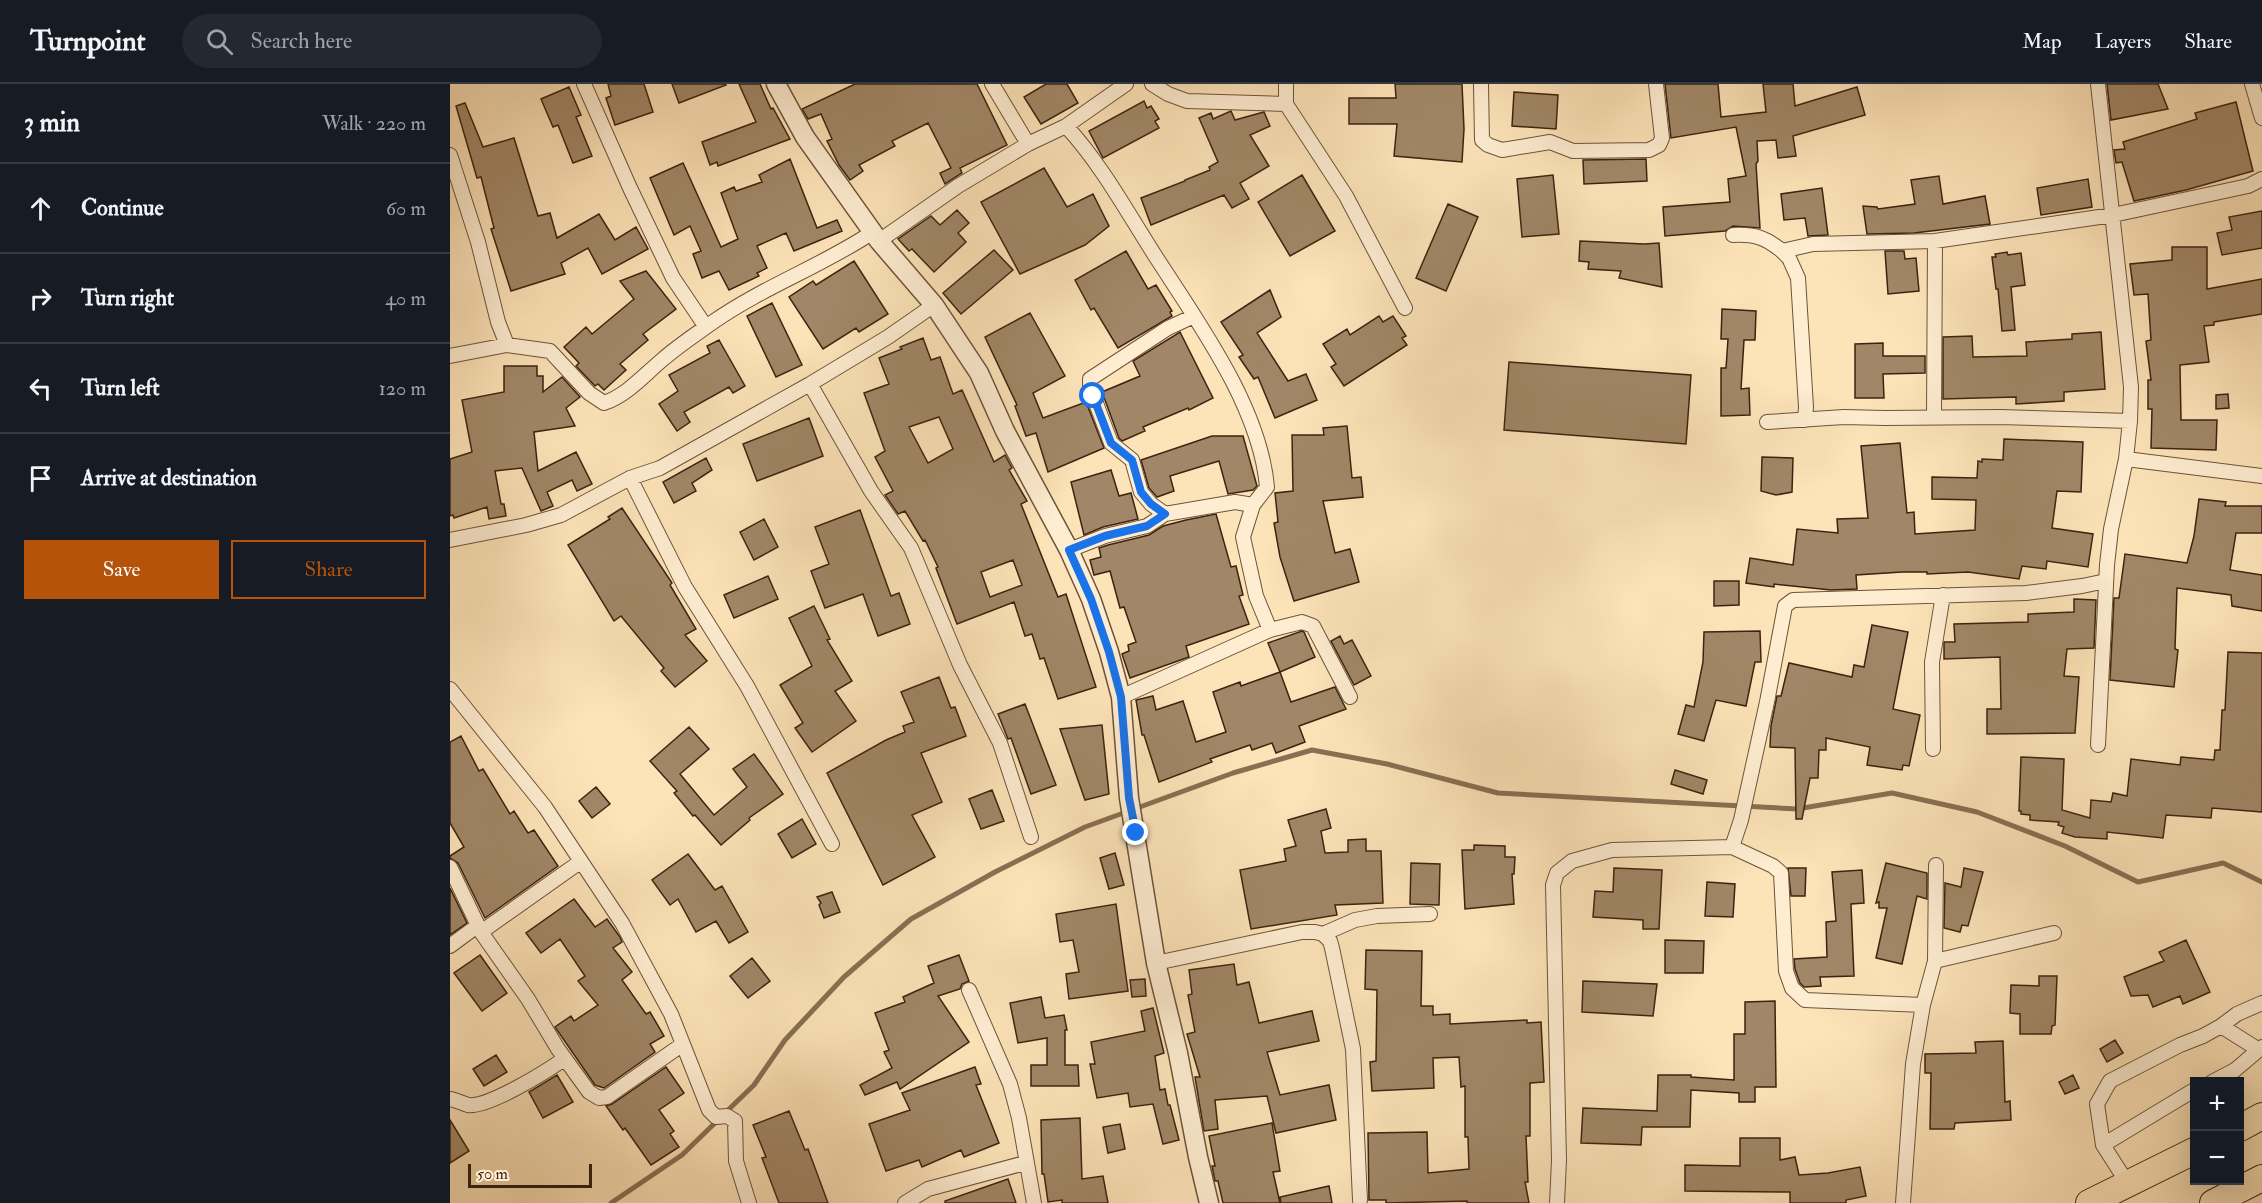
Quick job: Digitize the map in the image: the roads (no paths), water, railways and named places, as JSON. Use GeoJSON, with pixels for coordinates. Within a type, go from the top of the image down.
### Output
{"type":"FeatureCollection","features":[{"type":"Feature","properties":{"kind":"highway"},"geometry":{"type":"LineString","coordinates":[[2244,1126],[2262,1116]]}},
{"type":"Feature","properties":{"kind":"highway"},"geometry":{"type":"LineString","coordinates":[[2089,1203],[2190,1153]]}},
{"type":"Feature","properties":{"kind":"highway"},"geometry":{"type":"LineString","coordinates":[[2213,1203],[2262,1178]]}},
{"type":"Feature","properties":{"kind":"street"},"geometry":{"type":"LineString","coordinates":[[584,84],[673,278],[706,327]]}},
{"type":"Feature","properties":{"kind":"street"},"geometry":{"type":"LineString","coordinates":[[776,84],[805,136],[876,236],[934,305],[979,373],[1005,430],[1069,550],[1091,599],[1121,697],[1129,798],[1156,963],[1178,1053],[1197,1157],[1209,1203]]}},
{"type":"Feature","properties":{"kind":"street"},"geometry":{"type":"LineString","coordinates":[[992,84],[1028,144]]}},
{"type":"Feature","properties":{"kind":"street"},"geometry":{"type":"LineString","coordinates":[[450,356],[507,345],[550,351],[589,393],[604,404],[622,394],[706,327],[787,278],[876,236],[1028,144],[1066,126],[1126,84]]}},
{"type":"Feature","properties":{"kind":"street"},"geometry":{"type":"LineString","coordinates":[[1152,84],[1168,94],[1187,101],[1286,104]]}},
{"type":"Feature","properties":{"kind":"street"},"geometry":{"type":"LineString","coordinates":[[1286,84],[1286,104],[1346,196],[1406,308]]}},
{"type":"Feature","properties":{"kind":"street"},"geometry":{"type":"LineString","coordinates":[[1481,84],[1482,140],[1488,145],[1502,150],[1550,142],[1574,151],[1649,150],[1659,145],[1662,138],[1656,84]]}},
{"type":"Feature","properties":{"kind":"street"},"geometry":{"type":"LineString","coordinates":[[2098,84],[2131,387],[2126,459],[2111,529],[2106,581],[2098,745]]}},
{"type":"Feature","properties":{"kind":"street"},"geometry":{"type":"LineString","coordinates":[[2252,84],[2262,118]]}},
{"type":"Feature","properties":{"kind":"street"},"geometry":{"type":"LineString","coordinates":[[1066,126],[1088,150],[1194,316],[1247,410],[1266,471],[1267,487],[1253,505],[1243,537],[1256,596],[1270,630]]}},
{"type":"Feature","properties":{"kind":"street"},"geometry":{"type":"LineString","coordinates":[[450,155],[478,242],[498,322],[507,345]]}},
{"type":"Feature","properties":{"kind":"street"},"geometry":{"type":"LineString","coordinates":[[1782,251],[1814,244],[1935,242],[2113,215],[2248,186],[2262,179]]}},
{"type":"Feature","properties":{"kind":"street"},"geometry":{"type":"LineString","coordinates":[[1733,235],[1753,234],[1772,242],[1789,258],[1798,278],[1805,420]]}},
{"type":"Feature","properties":{"kind":"street"},"geometry":{"type":"LineString","coordinates":[[1934,418],[1935,242]]}},
{"type":"Feature","properties":{"kind":"street"},"geometry":{"type":"LineString","coordinates":[[450,540],[526,525],[561,515],[630,478],[660,468],[810,384],[888,337],[934,305]]}},
{"type":"Feature","properties":{"kind":"street"},"geometry":{"type":"LineString","coordinates":[[1165,514],[1151,504],[1141,492],[1132,460],[1111,443],[1090,387],[1090,379],[1168,328],[1194,316]]}},
{"type":"Feature","properties":{"kind":"street"},"geometry":{"type":"LineString","coordinates":[[810,384],[871,491],[911,548],[960,665],[1000,743],[1031,837]]}},
{"type":"Feature","properties":{"kind":"street"},"geometry":{"type":"LineString","coordinates":[[1767,422],[1844,417],[2000,417],[2130,421]]}},
{"type":"Feature","properties":{"kind":"street"},"geometry":{"type":"LineString","coordinates":[[2126,459],[2262,476]]}},
{"type":"Feature","properties":{"kind":"street"},"geometry":{"type":"LineString","coordinates":[[630,478],[685,587],[747,686],[832,844]]}},
{"type":"Feature","properties":{"kind":"street"},"geometry":{"type":"LineString","coordinates":[[1069,550],[1105,536],[1147,526],[1165,514],[1235,502],[1253,505]]}},
{"type":"Feature","properties":{"kind":"street"},"geometry":{"type":"LineString","coordinates":[[1732,847],[1740,826],[1785,606],[1793,600],[2026,593],[2106,581]]}},
{"type":"Feature","properties":{"kind":"street"},"geometry":{"type":"LineString","coordinates":[[1933,749],[1932,662],[1943,595]]}},
{"type":"Feature","properties":{"kind":"street"},"geometry":{"type":"LineString","coordinates":[[1121,697],[1270,630],[1302,622],[1313,626],[1350,697]]}},
{"type":"Feature","properties":{"kind":"street"},"geometry":{"type":"LineString","coordinates":[[450,689],[545,807],[622,923],[671,1014],[709,1110],[716,1117],[727,1116],[735,1121],[736,1161],[749,1203]]}},
{"type":"Feature","properties":{"kind":"street"},"geometry":{"type":"LineString","coordinates":[[1557,1203],[1559,1160],[1553,885],[1557,873],[1572,861],[1612,850],[1732,847],[1773,866],[1781,873],[1786,971],[1792,988],[1805,1000],[1923,1005]]}},
{"type":"Feature","properties":{"kind":"street"},"geometry":{"type":"LineString","coordinates":[[450,946],[580,862]]}},
{"type":"Feature","properties":{"kind":"street"},"geometry":{"type":"LineString","coordinates":[[1903,1203],[1913,1064],[1923,1005],[1935,961],[1936,866]]}},
{"type":"Feature","properties":{"kind":"street"},"geometry":{"type":"LineString","coordinates":[[450,867],[479,929],[528,999],[564,1059],[589,1092],[599,1098],[607,1097],[683,1044]]}},
{"type":"Feature","properties":{"kind":"street"},"geometry":{"type":"LineString","coordinates":[[1323,934],[1355,920],[1377,916],[1430,914]]}},
{"type":"Feature","properties":{"kind":"street"},"geometry":{"type":"LineString","coordinates":[[1156,963],[1302,932],[1323,934],[1330,941],[1353,1049],[1360,1200]]}},
{"type":"Feature","properties":{"kind":"street"},"geometry":{"type":"LineString","coordinates":[[1935,961],[2054,933]]}},
{"type":"Feature","properties":{"kind":"street"},"geometry":{"type":"LineString","coordinates":[[969,990],[1010,1084],[1034,1203]]}},
{"type":"Feature","properties":{"kind":"street"},"geometry":{"type":"LineString","coordinates":[[2128,1184],[2103,1145],[2097,1104],[2110,1082],[2221,1026],[2236,1014],[2262,1003]]}},
{"type":"Feature","properties":{"kind":"street"},"geometry":{"type":"LineString","coordinates":[[2221,1026],[2260,1049],[2235,1070],[2221,1077]]}},
{"type":"Feature","properties":{"kind":"street"},"geometry":{"type":"LineString","coordinates":[[450,1099],[469,1105],[483,1103],[534,1079],[564,1059]]}},
{"type":"Feature","properties":{"kind":"street"},"geometry":{"type":"LineString","coordinates":[[2103,1145],[2190,1092]]}},
{"type":"Feature","properties":{"kind":"street"},"geometry":{"type":"LineString","coordinates":[[905,1203],[928,1189],[1025,1163]]}},
{"type":"Feature","properties":{"kind":"waterway"},"geometry":{"type":"LineString","coordinates":[[725,1113],[754,1085],[785,1040],[844,977],[911,919],[995,872],[1085,827],[1233,773],[1312,750],[1387,764],[1498,793],[1797,809],[1892,793],[1977,812],[2065,846],[2138,882],[2223,863],[2262,882]]}},
{"type":"Feature","properties":{"kind":"waterway"},"geometry":{"type":"LineString","coordinates":[[611,1203],[682,1155],[718,1120]]}}]}
